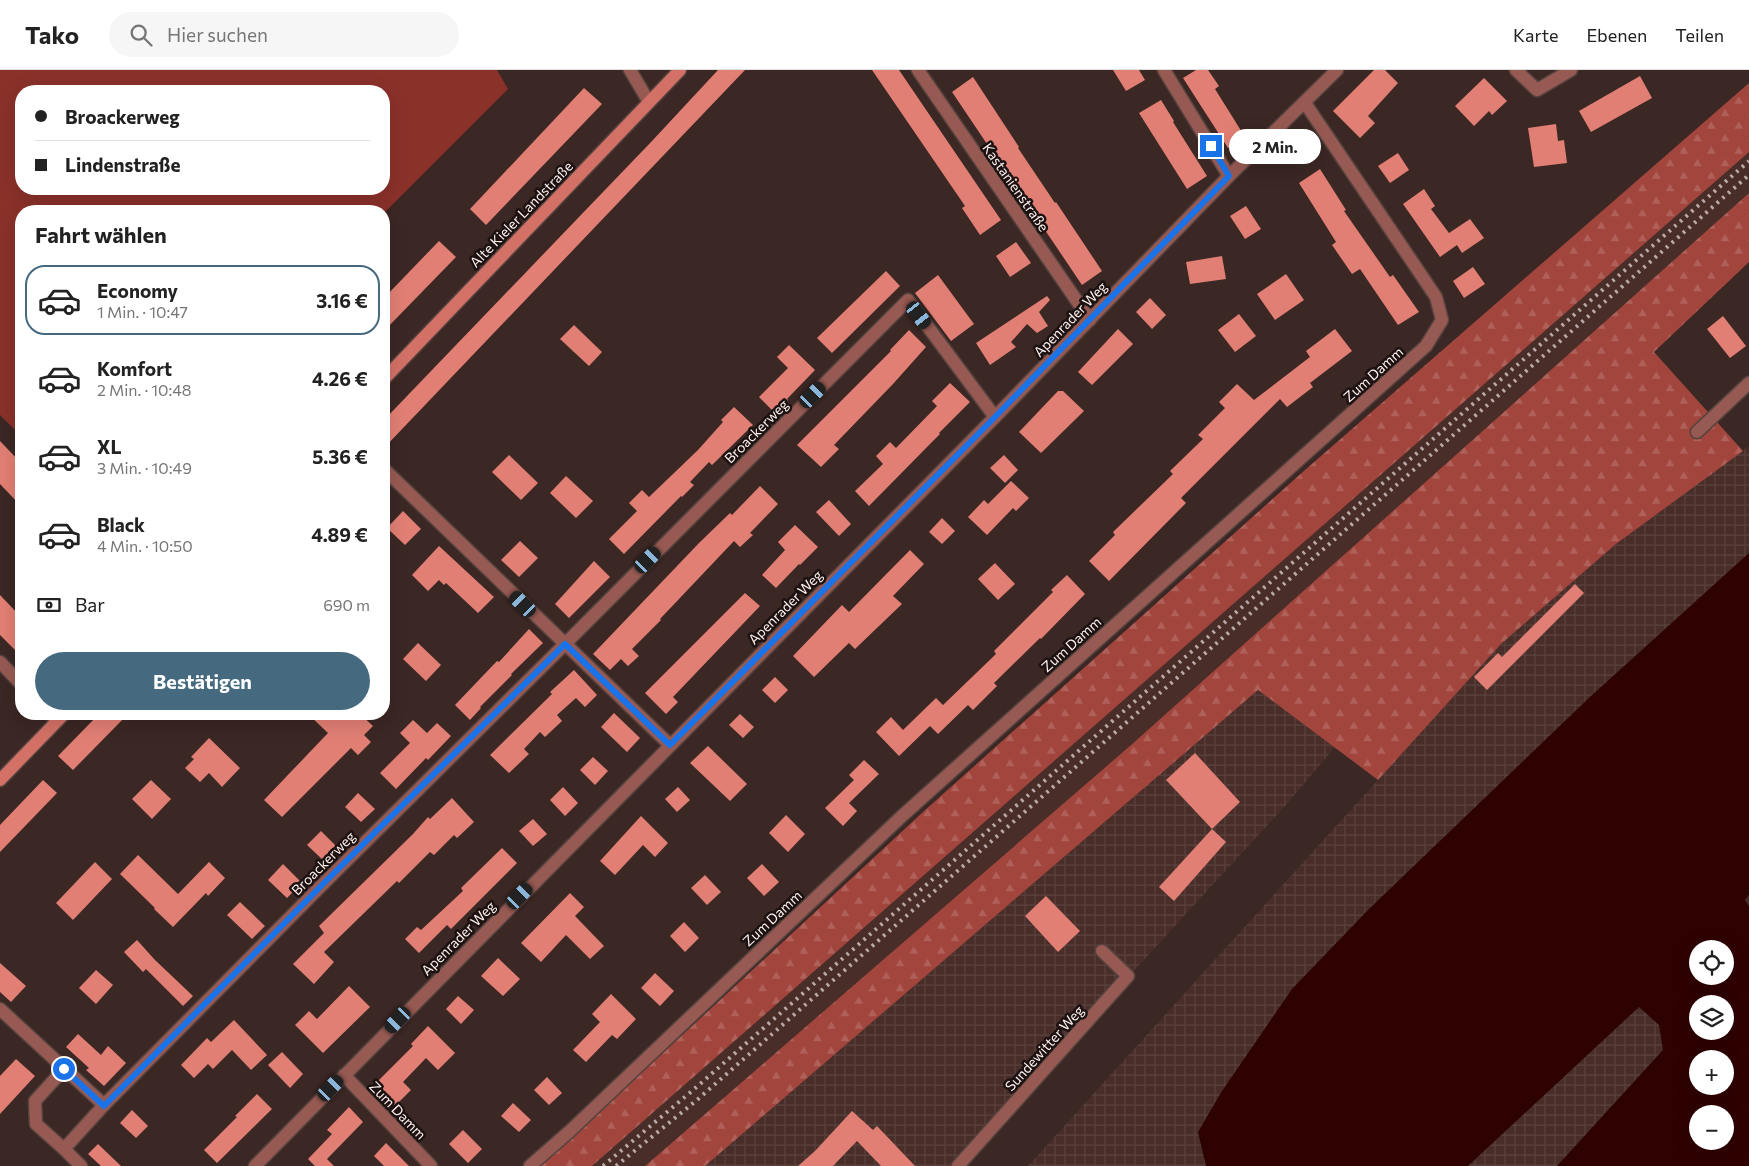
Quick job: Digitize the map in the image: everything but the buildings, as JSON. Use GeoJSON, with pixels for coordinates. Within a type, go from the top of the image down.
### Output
{"type":"FeatureCollection","features":[{"type":"Feature","properties":{"kind":"street"},"geometry":{"type":"LineString","coordinates":[[630,70],[649,102]]}},
{"type":"Feature","properties":{"kind":"street","name":"Alte Kieler Landstraße"},"geometry":{"type":"LineString","coordinates":[[390,373],[680,70]]}},
{"type":"Feature","properties":{"kind":"street","name":"Kastanienstraße"},"geometry":{"type":"LineString","coordinates":[[918,70],[1090,320]]}},
{"type":"Feature","properties":{"kind":"street"},"geometry":{"type":"LineString","coordinates":[[1164,70],[1229,176]]}},
{"type":"Feature","properties":{"kind":"street","name":"Apenrader Weg"},"geometry":{"type":"LineString","coordinates":[[255,1166],[995,417],[1229,176],[1338,70]]}},
{"type":"Feature","properties":{"kind":"street"},"geometry":{"type":"LineString","coordinates":[[1516,70],[1537,90],[1571,70]]}},
{"type":"Feature","properties":{"kind":"street","name":"Zum Damm"},"geometry":{"type":"LineString","coordinates":[[530,1166],[570,1131],[902,816],[1426,346],[1442,320],[1436,297],[1305,103]]}},
{"type":"Feature","properties":{"kind":"street","name":"Broackerweg"},"geometry":{"type":"LineString","coordinates":[[64,1149],[323,884],[908,300],[995,417]]}},
{"type":"Feature","properties":{"kind":"street"},"geometry":{"type":"LineString","coordinates":[[1697,432],[1749,383]]}},
{"type":"Feature","properties":{"kind":"street"},"geometry":{"type":"LineString","coordinates":[[390,475],[670,745]]}},
{"type":"Feature","properties":{"kind":"street"},"geometry":{"type":"LineString","coordinates":[[0,662],[15,678]]}},
{"type":"Feature","properties":{"kind":"street"},"geometry":{"type":"LineString","coordinates":[[0,780],[53,720]]}},
{"type":"Feature","properties":{"kind":"street","name":"Sundewitter Weg"},"geometry":{"type":"LineString","coordinates":[[958,1166],[1128,976],[1102,951]]}},
{"type":"Feature","properties":{"kind":"street"},"geometry":{"type":"LineString","coordinates":[[0,1009],[104,1106]]}},
{"type":"Feature","properties":{"kind":"street"},"geometry":{"type":"LineString","coordinates":[[64,1069],[35,1101],[36,1124],[81,1166]]}},
{"type":"Feature","properties":{"kind":"street","name":"Zum Damm"},"geometry":{"type":"LineString","coordinates":[[344,1075],[431,1166]]}},
{"type":"Feature","properties":{"kind":"shaded area"},"geometry":{"type":"Polygon","coordinates":[[[0,70],[497,70],[508,89],[390,207],[390,205],[15,205],[15,430],[0,415],[0,70]]]}},
{"type":"Feature","properties":{"kind":"shaded area"},"geometry":{"type":"Polygon","coordinates":[[[1749,152],[1749,193],[1131,745],[645,1166],[592,1166],[1749,152]]]}},
{"type":"Feature","properties":{"kind":"shaded area"},"geometry":{"type":"Polygon","coordinates":[[[1749,446],[1749,972],[1734,981],[1734,940],[1689,940],[1689,985],[1728,985],[1712,995],[1689,995],[1689,1016],[1663,1050],[1557,1166],[1028,1166],[1501,644],[1616,544],[1749,446]]]}},
{"type":"Feature","properties":{"kind":"shaded area"},"geometry":{"type":"Polygon","coordinates":[[[1749,553],[1749,895],[1745,900],[1749,906],[1749,1166],[1557,1166],[1663,1050],[1659,1025],[1639,1007],[1468,1166],[1206,1166],[1198,1132],[1222,1091],[1292,989],[1369,909],[1591,696],[1749,553]]]}},
{"type":"Feature","properties":{"kind":"shaded area"},"geometry":{"type":"Polygon","coordinates":[[[1258,690],[1335,747],[1287,804],[955,1166],[705,1166],[1258,690]]]}},
{"type":"Feature","properties":{"kind":"green space"},"geometry":{"type":"Polygon","coordinates":[[[1749,83],[1749,152],[592,1166],[541,1166],[924,811],[1305,470],[1749,83]]]}},
{"type":"Feature","properties":{"kind":"green space"},"geometry":{"type":"Polygon","coordinates":[[[1749,193],[1749,262],[1654,352],[1743,451],[1616,544],[1501,644],[1378,780],[1258,690],[705,1166],[645,1166],[1131,745],[1749,193]]]}},
{"type":"Feature","properties":{"kind":"railway"},"geometry":{"type":"LineString","coordinates":[[603,1166],[692,1091],[1749,161]]}},
{"type":"Feature","properties":{"kind":"railway"},"geometry":{"type":"LineString","coordinates":[[616,1166],[697,1100],[1749,175]]}},
{"type":"Feature","properties":{"kind":"route"},"geometry":{"type":"LineString","coordinates":[[64,1069],[104,1106],[323,884],[565,644],[670,745],[995,417],[1229,176],[1211,146]]}}]}
